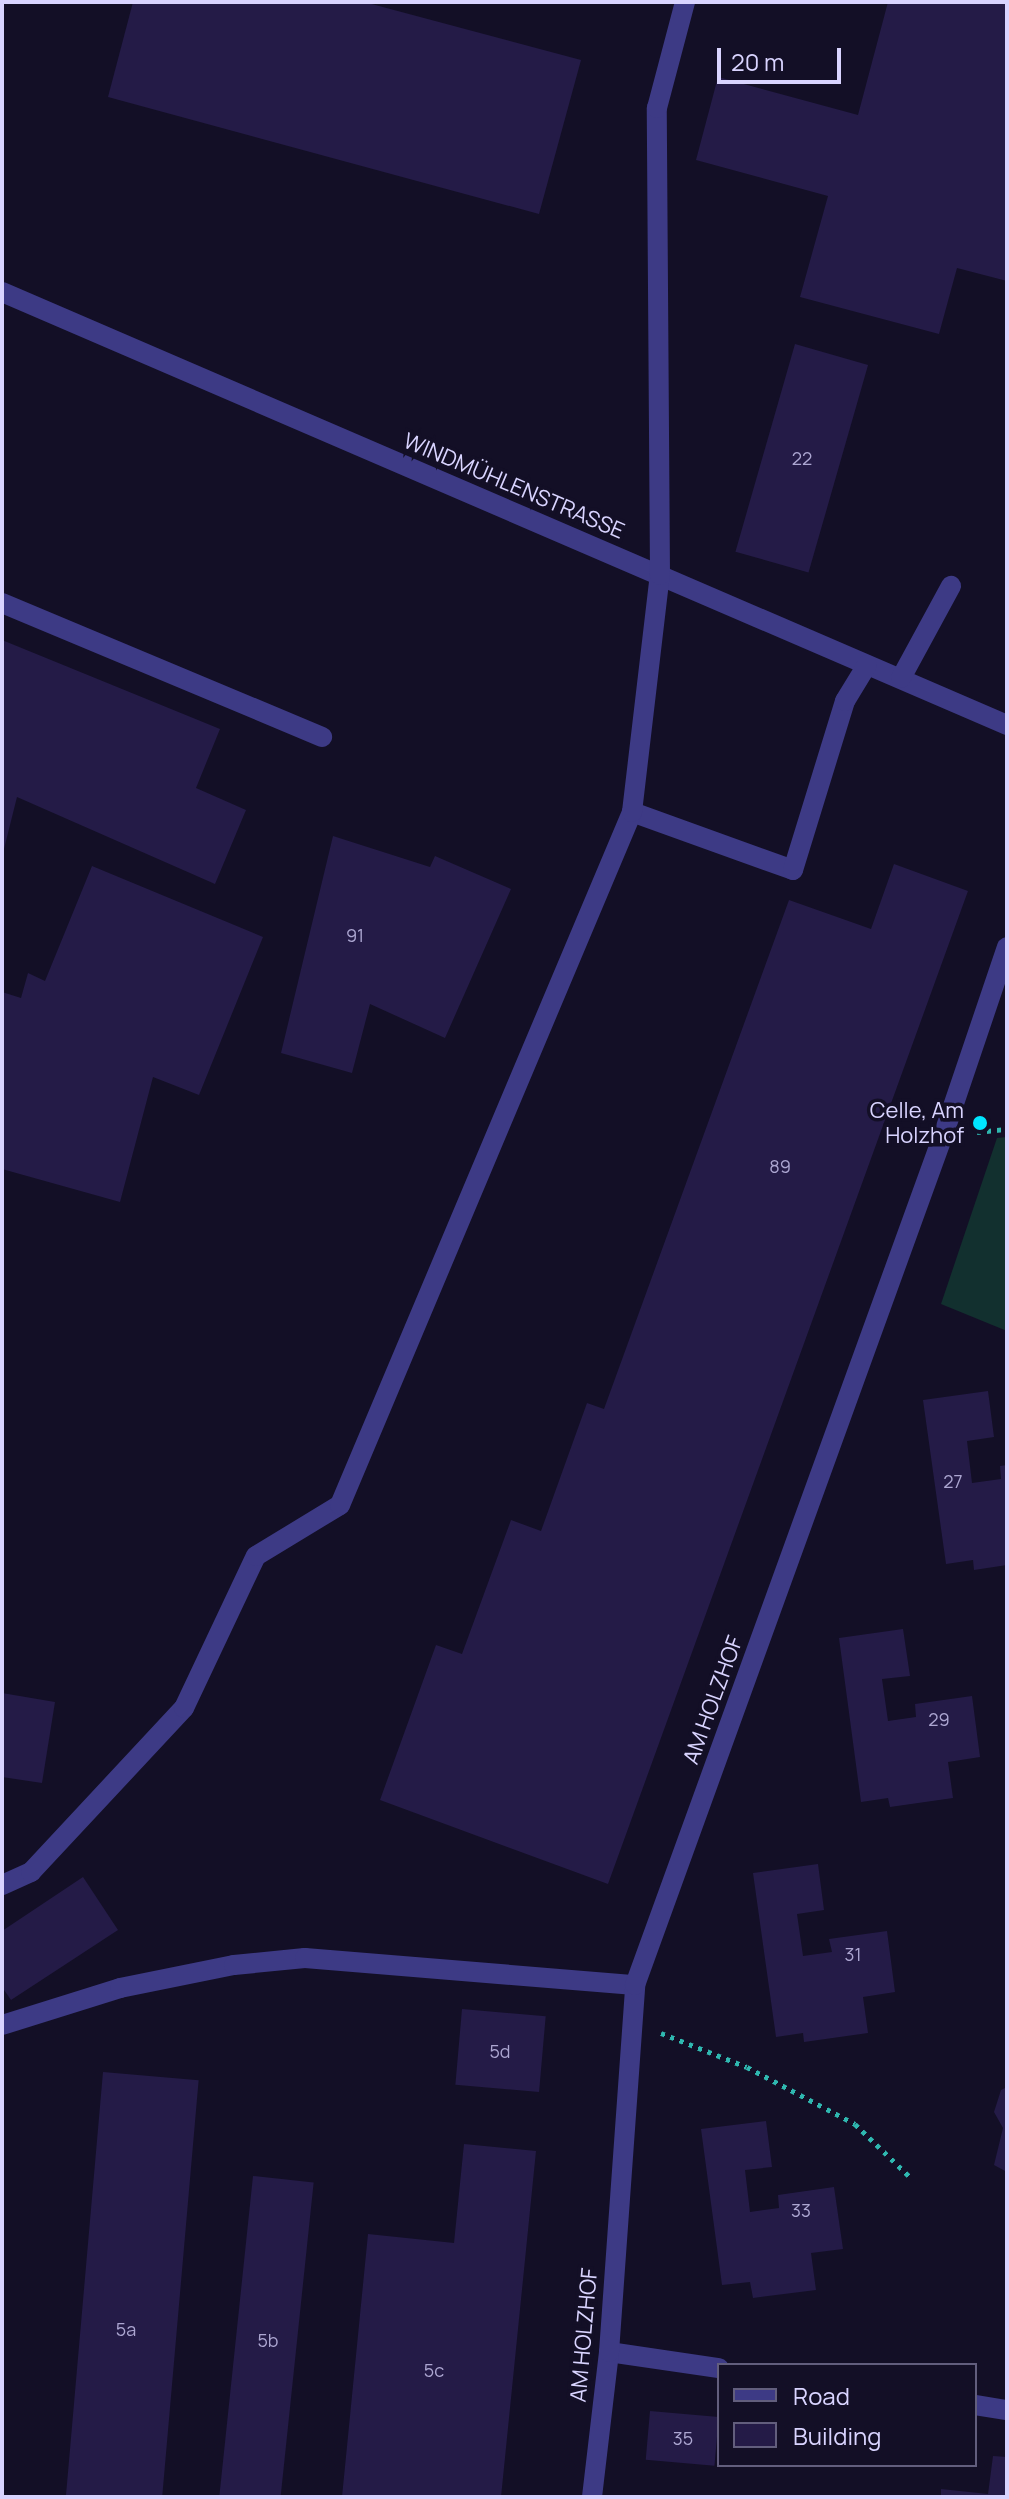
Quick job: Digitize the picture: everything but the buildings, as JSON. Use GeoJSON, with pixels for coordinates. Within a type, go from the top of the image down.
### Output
{"type":"FeatureCollection","features":[{"type":"Feature","properties":{"kind":"street"},"geometry":{"type":"LineString","coordinates":[[2,1885],[31,1872],[184,1708],[256,1556],[340,1505],[632,812],[660,575],[657,108],[685,2]]}},
{"type":"Feature","properties":{"kind":"street","name":"WINDMÜHLENSTRASSE"},"geometry":{"type":"LineString","coordinates":[[2,292],[1007,725]]}},
{"type":"Feature","properties":{"kind":"street"},"geometry":{"type":"LineString","coordinates":[[901,678],[951,586]]}},
{"type":"Feature","properties":{"kind":"street"},"geometry":{"type":"LineString","coordinates":[[2,603],[322,737]]}},
{"type":"Feature","properties":{"kind":"street"},"geometry":{"type":"LineString","coordinates":[[632,812],[793,870],[845,701],[867,665]]}},
{"type":"Feature","properties":{"kind":"street","name":"AM HOLZHOF"},"geometry":{"type":"LineString","coordinates":[[592,2497],[609,2352],[635,1985],[945,1130],[1007,947]]}},
{"type":"Feature","properties":{"kind":"street"},"geometry":{"type":"LineString","coordinates":[[2,2025],[120,1988],[234,1965],[305,1958],[635,1985]]}},
{"type":"Feature","properties":{"kind":"street"},"geometry":{"type":"LineString","coordinates":[[609,2352],[717,2368]]}},
{"type":"Feature","properties":{"kind":"street"},"geometry":{"type":"LineString","coordinates":[[977,2405],[1007,2410]]}},
{"type":"Feature","properties":{"kind":"path"},"geometry":{"type":"LineString","coordinates":[[632,2022],[747,2067],[855,2124],[910,2177]]}},
{"type":"Feature","properties":{"kind":"green space"},"geometry":{"type":"Polygon","coordinates":[[[1007,1137],[1007,1331],[941,1304],[997,1138],[1007,1137]]]}},
{"type":"Feature","properties":{"kind":"place","name":"Celle, Am Holzhof"},"geometry":{"type":"Point","coordinates":[980,1123]}}]}
